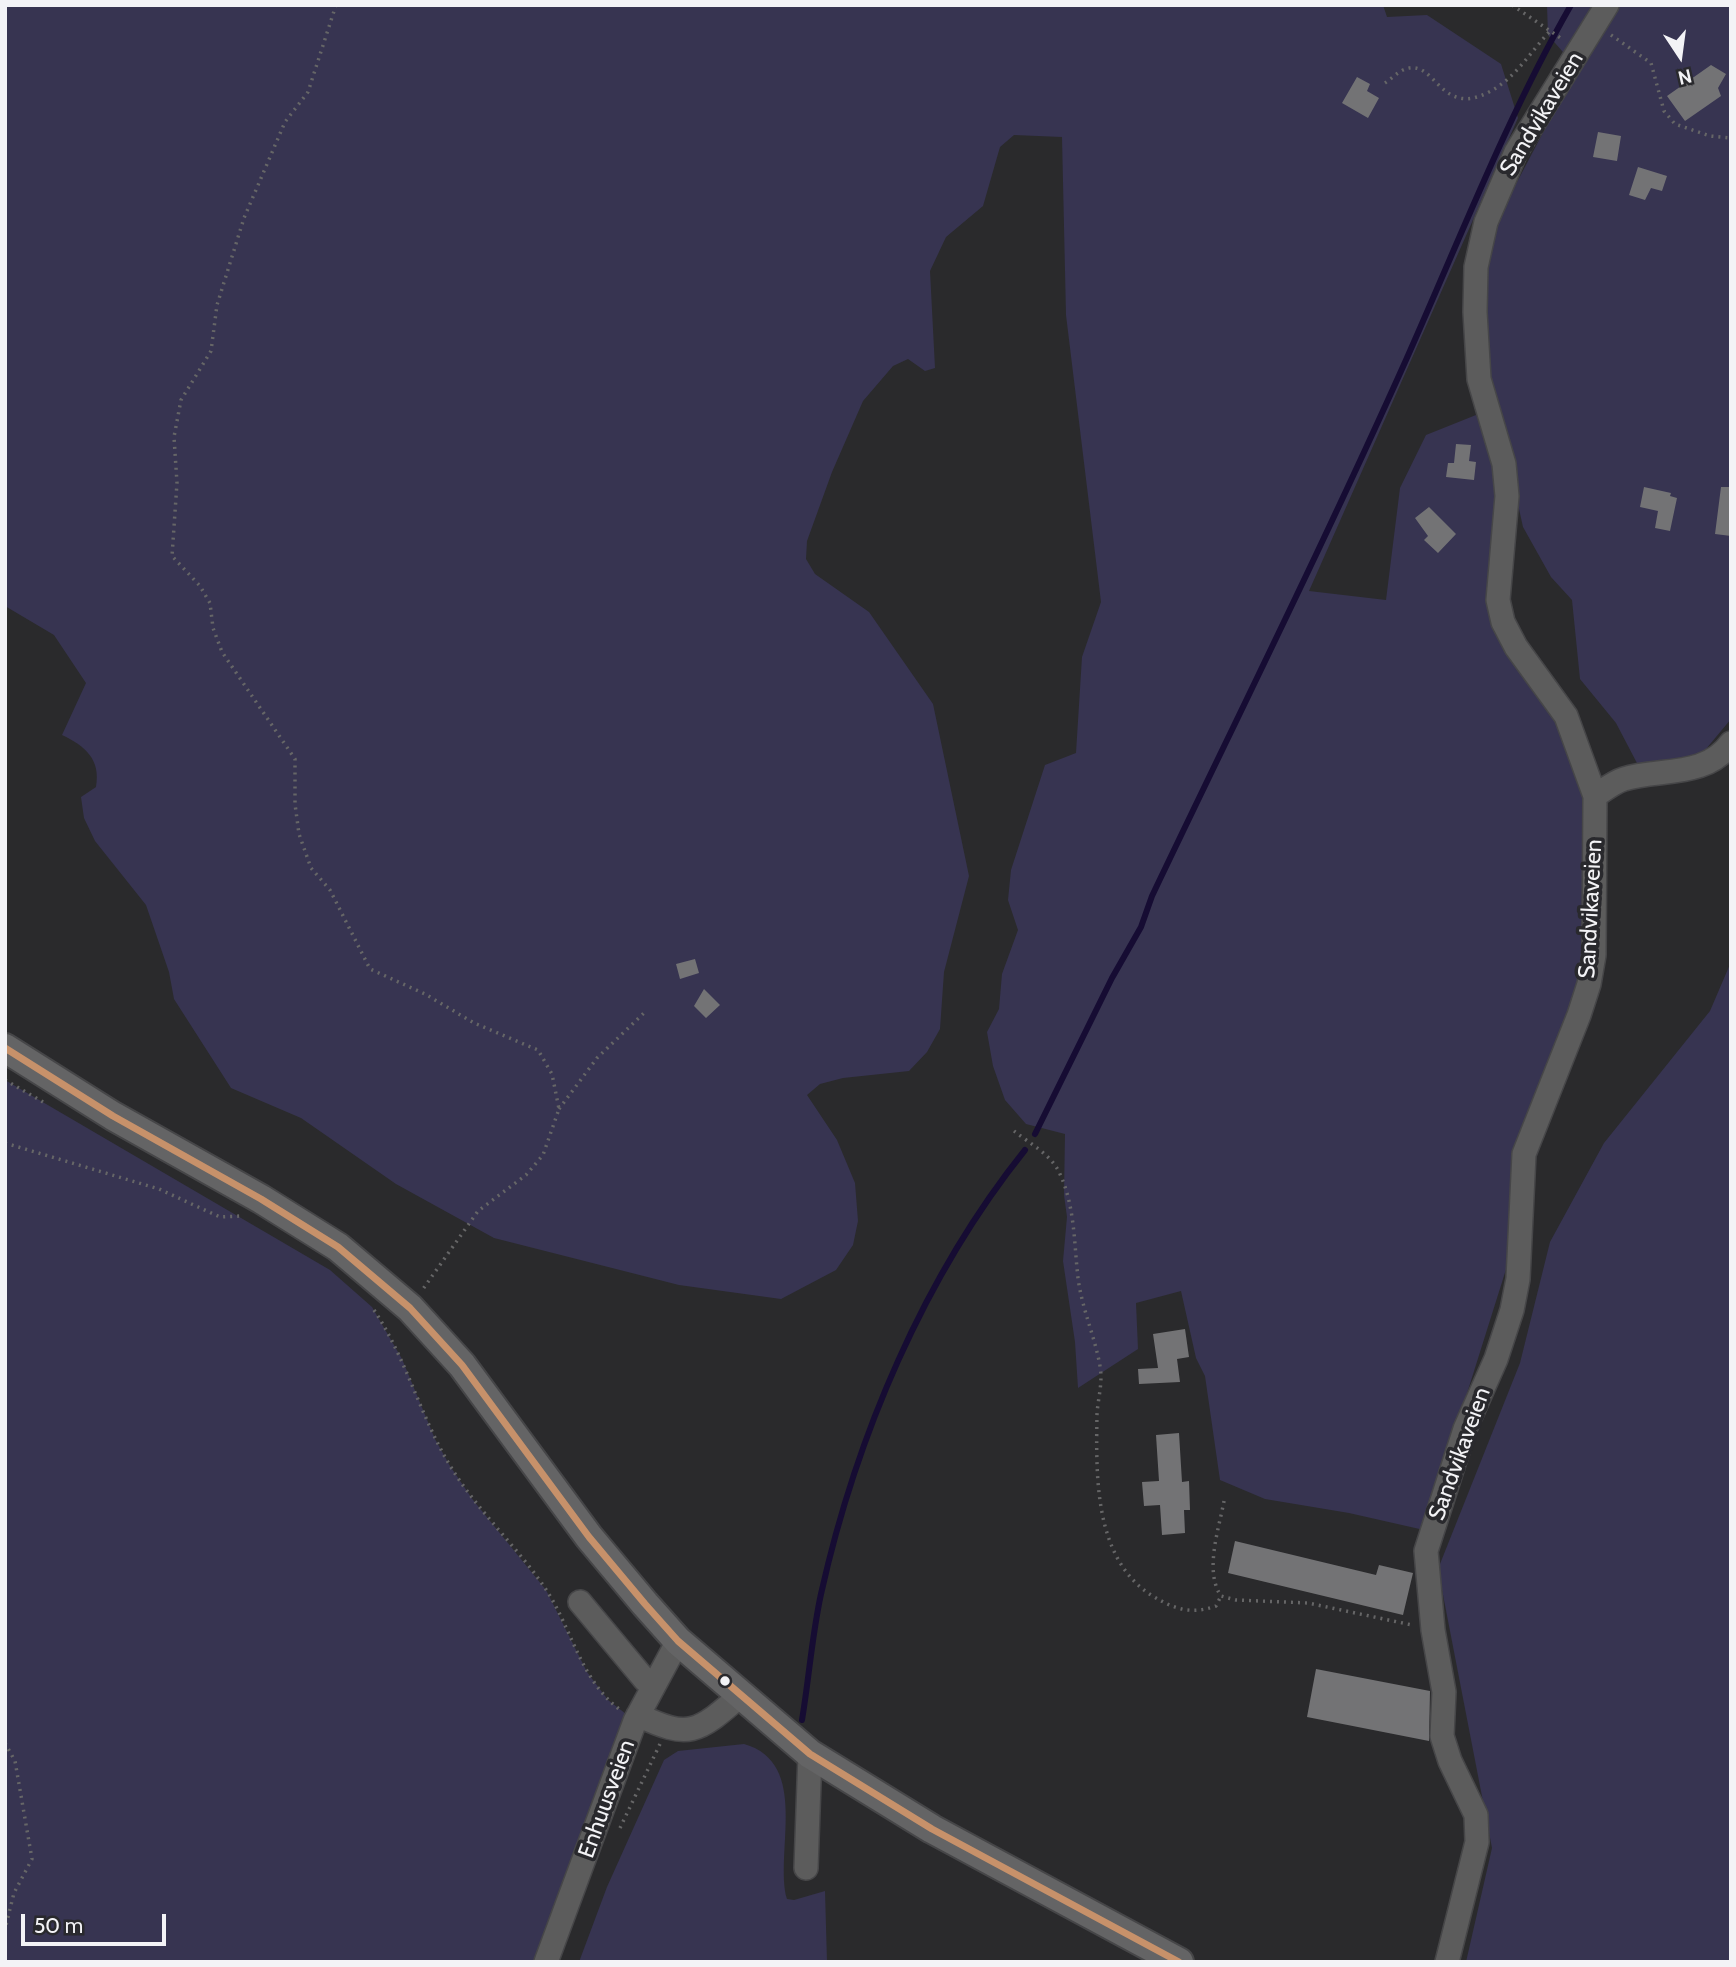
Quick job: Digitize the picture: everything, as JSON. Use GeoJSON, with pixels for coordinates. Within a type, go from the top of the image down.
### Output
{"type":"FeatureCollection","features":[{"type":"Feature","properties":{"kind":"main road"},"geometry":{"type":"LineString","coordinates":[[5,1048],[102,1110],[261,1199],[338,1247],[410,1308],[462,1365],[589,1537],[678,1641],[810,1754],[932,1829],[1179,1962]]}},
{"type":"Feature","properties":{"kind":"street","name":"Sandvikaveien"},"geometry":{"type":"LineString","coordinates":[[1447,1962],[1477,1842],[1476,1815],[1450,1761],[1442,1736],[1444,1692],[1433,1630],[1426,1551],[1465,1429],[1496,1359],[1512,1310],[1518,1279],[1524,1154],[1589,984],[1594,954],[1595,796],[1566,716],[1516,647],[1503,622],[1498,600],[1506,529],[1505,474],[1479,379],[1475,312],[1476,267],[1499,186],[1516,152],[1602,15]]}},
{"type":"Feature","properties":{"kind":"street"},"geometry":{"type":"LineString","coordinates":[[1595,796],[1622,779],[1693,769],[1712,760],[1731,743]]}},
{"type":"Feature","properties":{"kind":"street"},"geometry":{"type":"LineString","coordinates":[[580,1601],[645,1680],[654,1685]]}},
{"type":"Feature","properties":{"kind":"street","name":"Enhuusveien"},"geometry":{"type":"LineString","coordinates":[[546,1962],[636,1718],[678,1641]]}},
{"type":"Feature","properties":{"kind":"street"},"geometry":{"type":"LineString","coordinates":[[636,1718],[667,1729],[699,1727],[740,1696]]}},
{"type":"Feature","properties":{"kind":"street"},"geometry":{"type":"LineString","coordinates":[[806,1868],[810,1754]]}},
{"type":"Feature","properties":{"kind":"path"},"geometry":{"type":"LineString","coordinates":[[335,5],[308,92],[285,121],[244,218],[217,305],[211,351],[181,400],[174,437],[177,494],[172,556],[200,586],[210,603],[213,628],[222,652],[295,759],[295,804],[303,846],[311,868],[330,890],[370,969],[425,994],[474,1023],[538,1050],[552,1074],[559,1109]]}},
{"type":"Feature","properties":{"kind":"path"},"geometry":{"type":"LineString","coordinates":[[1512,5],[1562,39]]}},
{"type":"Feature","properties":{"kind":"path"},"geometry":{"type":"LineString","coordinates":[[1602,15],[1651,64],[1664,111],[1675,124],[1710,136],[1731,138]]}},
{"type":"Feature","properties":{"kind":"path"},"geometry":{"type":"LineString","coordinates":[[1385,83],[1405,69],[1418,70],[1433,76],[1450,97],[1461,100],[1476,97],[1490,92],[1514,74],[1551,30]]}},
{"type":"Feature","properties":{"kind":"path"},"geometry":{"type":"LineString","coordinates":[[384,1326],[410,1308],[478,1212],[526,1175],[543,1155],[559,1109],[597,1058],[645,1012]]}},
{"type":"Feature","properties":{"kind":"path"},"geometry":{"type":"LineString","coordinates":[[5,1080],[52,1107]]}},
{"type":"Feature","properties":{"kind":"path"},"geometry":{"type":"LineString","coordinates":[[1014,1130],[1050,1158],[1059,1171],[1067,1194],[1075,1233],[1078,1279],[1100,1365],[1097,1445],[1102,1510],[1109,1542],[1123,1570],[1140,1588],[1180,1611],[1200,1612],[1216,1606],[1221,1596]]}},
{"type":"Feature","properties":{"kind":"path"},"geometry":{"type":"LineString","coordinates":[[5,1143],[159,1189],[220,1217],[240,1216]]}},
{"type":"Feature","properties":{"kind":"path"},"geometry":{"type":"LineString","coordinates":[[228,1209],[251,1223]]}},
{"type":"Feature","properties":{"kind":"path"},"geometry":{"type":"LineString","coordinates":[[372,1307],[384,1326],[450,1466],[473,1500],[546,1590],[587,1672],[601,1691],[608,1700],[636,1718]]}},
{"type":"Feature","properties":{"kind":"path"},"geometry":{"type":"LineString","coordinates":[[1221,1596],[1214,1585],[1213,1566],[1224,1501]]}},
{"type":"Feature","properties":{"kind":"path"},"geometry":{"type":"LineString","coordinates":[[1221,1596],[1308,1603],[1433,1630]]}},
{"type":"Feature","properties":{"kind":"path"},"geometry":{"type":"LineString","coordinates":[[614,1839],[667,1729]]}},
{"type":"Feature","properties":{"kind":"path"},"geometry":{"type":"LineString","coordinates":[[5,1743],[15,1761],[33,1859],[15,1893],[5,1929]]}},
{"type":"Feature","properties":{"kind":"shaded area"},"geometry":{"type":"Polygon","coordinates":[[[5,5],[1383,5],[1387,17],[1427,15],[1501,64],[1518,118],[1309,591],[1386,600],[1400,488],[1426,435],[1476,415],[1501,472],[1499,534],[1487,593],[1493,617],[1556,719],[1595,825],[1587,968],[1519,1156],[1514,1244],[1424,1530],[1349,1513],[1265,1499],[1220,1480],[1205,1376],[1196,1358],[1181,1291],[1136,1303],[1138,1349],[1078,1388],[1075,1342],[1063,1261],[1067,1217],[1064,1195],[1065,1134],[1026,1124],[1005,1100],[993,1066],[987,1032],[999,1009],[1002,974],[1018,930],[1008,900],[1011,870],[1045,765],[1076,753],[1082,657],[1101,602],[1066,315],[1062,137],[1014,135],[1000,147],[983,206],[946,237],[930,271],[935,368],[925,371],[908,359],[893,366],[863,401],[832,472],[807,541],[806,559],[815,574],[869,612],[933,704],[969,876],[944,972],[940,1029],[927,1052],[909,1071],[843,1078],[820,1084],[807,1095],[837,1140],[855,1183],[858,1221],[853,1245],[836,1270],[781,1299],[679,1285],[494,1238],[396,1184],[301,1118],[231,1088],[174,999],[169,972],[146,905],[95,841],[84,818],[81,797],[96,787],[94,761],[78,744],[62,735],[86,683],[54,635],[5,606],[5,5]]]}},
{"type":"Feature","properties":{"kind":"shaded area"},"geometry":{"type":"Polygon","coordinates":[[[1547,5],[1731,5],[1731,719],[1701,755],[1638,765],[1616,723],[1580,679],[1572,600],[1551,577],[1523,527],[1485,356],[1486,277],[1496,222],[1577,68],[1548,35],[1547,5]]]}},
{"type":"Feature","properties":{"kind":"shaded area"},"geometry":{"type":"Polygon","coordinates":[[[1731,962],[1731,1962],[1466,1962],[1492,1848],[1438,1569],[1520,1363],[1550,1242],[1604,1143],[1710,1011],[1731,962]]]}},
{"type":"Feature","properties":{"kind":"shaded area"},"geometry":{"type":"Polygon","coordinates":[[[5,1080],[330,1270],[372,1307],[402,1359],[435,1439],[450,1466],[473,1500],[546,1590],[587,1672],[608,1700],[635,1721],[546,1962],[5,1962],[5,1080]]]}},
{"type":"Feature","properties":{"kind":"shaded area"},"geometry":{"type":"Polygon","coordinates":[[[744,1744],[765,1754],[777,1770],[784,1789],[784,1880],[787,1899],[794,1900],[825,1891],[827,1962],[579,1962],[607,1887],[664,1760],[678,1751],[744,1744]]]}},
{"type":"Feature","properties":{"kind":"building"},"geometry":{"type":"Polygon","coordinates":[[[1711,65],[1726,74],[1718,88],[1721,96],[1685,121],[1667,96],[1711,65]]]}},
{"type":"Feature","properties":{"kind":"building"},"geometry":{"type":"Polygon","coordinates":[[[1357,77],[1370,84],[1367,91],[1379,98],[1368,118],[1342,103],[1357,77]]]}},
{"type":"Feature","properties":{"kind":"building"},"geometry":{"type":"Polygon","coordinates":[[[1598,132],[1621,136],[1617,161],[1593,157],[1598,132]]]}},
{"type":"Feature","properties":{"kind":"building"},"geometry":{"type":"Polygon","coordinates":[[[1638,167],[1667,176],[1662,191],[1651,188],[1645,200],[1629,195],[1638,167]]]}},
{"type":"Feature","properties":{"kind":"building"},"geometry":{"type":"Polygon","coordinates":[[[1456,444],[1471,445],[1469,461],[1476,462],[1474,480],[1446,477],[1448,463],[1454,463],[1456,444]]]}},
{"type":"Feature","properties":{"kind":"building"},"geometry":{"type":"Polygon","coordinates":[[[1644,487],[1671,493],[1670,496],[1677,498],[1670,531],[1655,528],[1658,511],[1640,507],[1644,487]]]}},
{"type":"Feature","properties":{"kind":"building"},"geometry":{"type":"Polygon","coordinates":[[[1721,487],[1731,487],[1731,536],[1715,534],[1721,487]]]}},
{"type":"Feature","properties":{"kind":"building"},"geometry":{"type":"Polygon","coordinates":[[[1429,507],[1456,534],[1438,553],[1424,540],[1428,536],[1415,518],[1429,507]]]}},
{"type":"Feature","properties":{"kind":"building"},"geometry":{"type":"Polygon","coordinates":[[[695,959],[699,973],[680,979],[676,964],[695,959]]]}},
{"type":"Feature","properties":{"kind":"building"},"geometry":{"type":"Polygon","coordinates":[[[704,989],[720,1005],[706,1018],[694,1006],[704,989]]]}},
{"type":"Feature","properties":{"kind":"building"},"geometry":{"type":"Polygon","coordinates":[[[1185,1329],[1189,1357],[1177,1359],[1180,1382],[1139,1384],[1138,1369],[1158,1368],[1153,1334],[1185,1329]]]}},
{"type":"Feature","properties":{"kind":"building"},"geometry":{"type":"Polygon","coordinates":[[[1179,1433],[1182,1482],[1189,1481],[1190,1510],[1184,1510],[1185,1533],[1162,1535],[1160,1505],[1144,1506],[1142,1482],[1159,1481],[1156,1435],[1179,1433]]]}},
{"type":"Feature","properties":{"kind":"building"},"geometry":{"type":"Polygon","coordinates":[[[1235,1541],[1376,1575],[1379,1565],[1413,1573],[1403,1615],[1228,1573],[1235,1541]]]}},
{"type":"Feature","properties":{"kind":"building"},"geometry":{"type":"Polygon","coordinates":[[[1316,1669],[1430,1691],[1429,1741],[1307,1717],[1316,1669]]]}},
{"type":"Feature","properties":{"kind":"waterway"},"geometry":{"type":"LineString","coordinates":[[1035,1134],[1112,978],[1141,927],[1152,896],[1375,428],[1504,136],[1571,5]]}},
{"type":"Feature","properties":{"kind":"waterway"},"geometry":{"type":"LineString","coordinates":[[802,1720],[821,1594],[853,1476],[874,1418],[898,1360],[955,1250],[1025,1150]]}},
{"type":"Feature","properties":{"kind":"transit line"},"geometry":{"type":"LineString","coordinates":[[5,1048],[113,1116],[261,1199],[338,1247],[410,1308],[462,1365],[589,1537],[678,1641],[810,1754],[932,1829],[1179,1962]]}}]}
